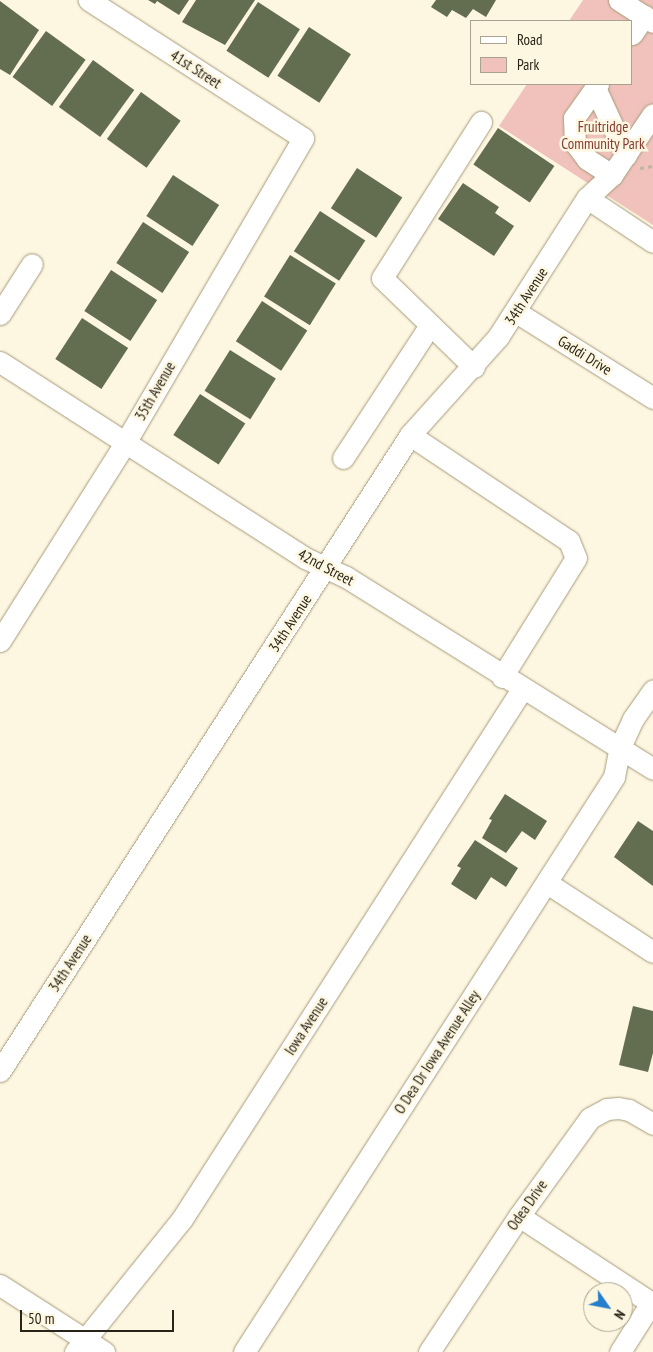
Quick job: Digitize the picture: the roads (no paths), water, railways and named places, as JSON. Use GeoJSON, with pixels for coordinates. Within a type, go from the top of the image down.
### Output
{"type":"FeatureCollection","features":[{"type":"Feature","properties":{"kind":"street","name":"41st Street"},"geometry":{"type":"LineString","coordinates":[[89,0],[303,138]]}},
{"type":"Feature","properties":{"kind":"street"},"geometry":{"type":"LineString","coordinates":[[619,0],[649,19],[633,33]]}},
{"type":"Feature","properties":{"kind":"street"},"geometry":{"type":"LineString","coordinates":[[596,86],[626,155]]}},
{"type":"Feature","properties":{"kind":"street"},"geometry":{"type":"LineString","coordinates":[[596,86],[574,118],[575,144],[588,159],[612,174]]}},
{"type":"Feature","properties":{"kind":"street","name":"34th Avenue"},"geometry":{"type":"LineString","coordinates":[[0,1071],[410,435],[438,401],[474,367],[516,312],[592,194],[612,174],[653,114]]}},
{"type":"Feature","properties":{"kind":"street"},"geometry":{"type":"LineString","coordinates":[[474,367],[382,278],[481,122]]}},
{"type":"Feature","properties":{"kind":"street","name":"35th Avenue"},"geometry":{"type":"LineString","coordinates":[[0,640],[125,443],[303,138]]}},
{"type":"Feature","properties":{"kind":"street"},"geometry":{"type":"LineString","coordinates":[[592,194],[653,242]]}},
{"type":"Feature","properties":{"kind":"street"},"geometry":{"type":"LineString","coordinates":[[0,314],[32,264]]}},
{"type":"Feature","properties":{"kind":"street","name":"Gaddi Drive"},"geometry":{"type":"LineString","coordinates":[[516,312],[653,398]]}},
{"type":"Feature","properties":{"kind":"street"},"geometry":{"type":"LineString","coordinates":[[343,458],[430,325]]}},
{"type":"Feature","properties":{"kind":"street","name":"42nd Street"},"geometry":{"type":"LineString","coordinates":[[0,362],[305,558],[326,567],[522,690],[620,747],[653,770]]}},
{"type":"Feature","properties":{"kind":"street"},"geometry":{"type":"LineString","coordinates":[[410,435],[569,542],[576,558],[502,677]]}},
{"type":"Feature","properties":{"kind":"street","name":"Iowa Avenue"},"geometry":{"type":"LineString","coordinates":[[79,1345],[149,1264],[182,1219],[522,690]]}},
{"type":"Feature","properties":{"kind":"street"},"geometry":{"type":"LineString","coordinates":[[620,747],[633,720],[653,690]]}},
{"type":"Feature","properties":{"kind":"street","name":"O Dea Dr Iowa Avenue Alley"},"geometry":{"type":"LineString","coordinates":[[244,1352],[614,777],[620,747]]}},
{"type":"Feature","properties":{"kind":"street"},"geometry":{"type":"LineString","coordinates":[[547,883],[653,952]]}},
{"type":"Feature","properties":{"kind":"street","name":"Odea Drive"},"geometry":{"type":"LineString","coordinates":[[429,1352],[519,1216],[584,1126],[597,1113],[607,1109],[629,1110],[653,1124]]}},
{"type":"Feature","properties":{"kind":"street"},"geometry":{"type":"LineString","coordinates":[[519,1216],[652,1304],[620,1352]]}},
{"type":"Feature","properties":{"kind":"street"},"geometry":{"type":"LineString","coordinates":[[0,1285],[79,1345],[104,1352]]}},
{"type":"Feature","properties":{"kind":"park label","name":"Fruitridge Community Park"},"geometry":{"type":"Point","coordinates":[603,134]}}]}
